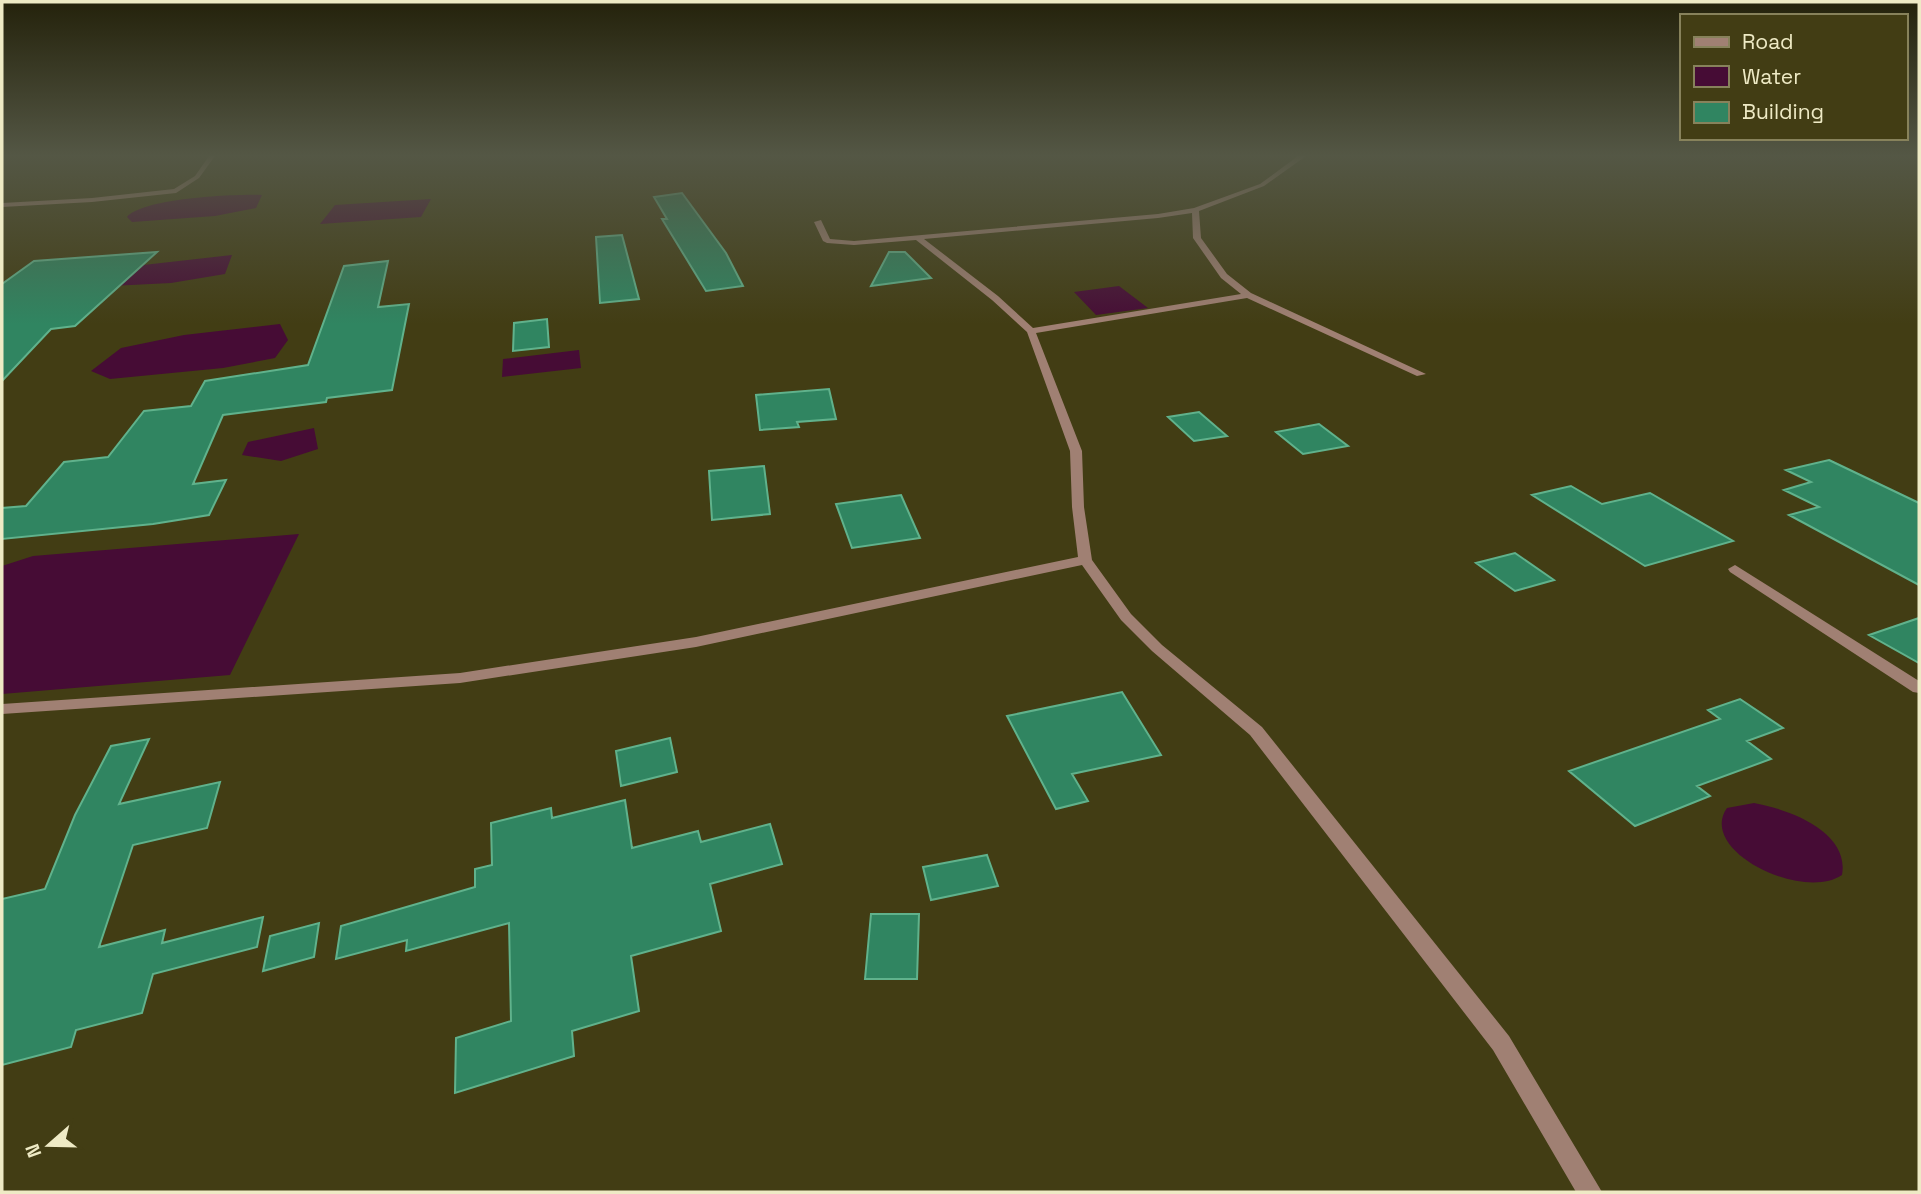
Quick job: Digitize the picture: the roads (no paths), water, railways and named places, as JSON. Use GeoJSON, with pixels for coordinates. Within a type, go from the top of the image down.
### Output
{"type":"FeatureCollection","features":[{"type":"Feature","properties":{"kind":"street"},"geometry":{"type":"LineString","coordinates":[[818,222],[827,241],[854,243],[1184,212]]}},
{"type":"Feature","properties":{"kind":"street"},"geometry":{"type":"LineString","coordinates":[[1195,212],[1197,238],[1224,276],[1248,295],[1421,374]]}},
{"type":"Feature","properties":{"kind":"street"},"geometry":{"type":"LineString","coordinates":[[918,238],[995,298],[1031,331],[1076,451],[1078,507],[1085,560],[1126,617],[1157,648],[1256,731],[1501,1043],[1590,1192]]}},
{"type":"Feature","properties":{"kind":"street"},"geometry":{"type":"LineString","coordinates":[[1031,331],[1248,295]]}},
{"type":"Feature","properties":{"kind":"street"},"geometry":{"type":"LineString","coordinates":[[2,709],[460,678],[696,642],[1085,560]]}},
{"type":"Feature","properties":{"kind":"street"},"geometry":{"type":"LineString","coordinates":[[1735,569],[1919,688]]}},
{"type":"Feature","properties":{"kind":"water"},"geometry":{"type":"Polygon","coordinates":[[[136,212],[237,212],[215,216],[132,222],[127,217],[136,212]]]}},
{"type":"Feature","properties":{"kind":"water"},"geometry":{"type":"Polygon","coordinates":[[[330,212],[424,212],[421,217],[320,224],[330,212]]]}},
{"type":"Feature","properties":{"kind":"water"},"geometry":{"type":"Polygon","coordinates":[[[232,255],[225,274],[171,283],[91,287],[108,269],[232,255]]]}},
{"type":"Feature","properties":{"kind":"water"},"geometry":{"type":"Polygon","coordinates":[[[1119,286],[1148,308],[1096,315],[1074,292],[1119,286]]]}},
{"type":"Feature","properties":{"kind":"water"},"geometry":{"type":"Polygon","coordinates":[[[280,324],[288,340],[275,358],[223,368],[110,379],[91,371],[121,348],[184,335],[280,324]]]}},
{"type":"Feature","properties":{"kind":"water"},"geometry":{"type":"Polygon","coordinates":[[[579,350],[581,368],[502,377],[503,359],[579,350]]]}},
{"type":"Feature","properties":{"kind":"water"},"geometry":{"type":"Polygon","coordinates":[[[314,428],[318,449],[281,461],[242,455],[248,442],[314,428]]]}},
{"type":"Feature","properties":{"kind":"water"},"geometry":{"type":"Polygon","coordinates":[[[299,534],[230,675],[2,694],[2,566],[33,556],[299,534]]]}},
{"type":"Feature","properties":{"kind":"water"},"geometry":{"type":"Polygon","coordinates":[[[1754,803],[1799,817],[1827,834],[1842,860],[1842,875],[1824,882],[1803,882],[1780,877],[1740,855],[1727,840],[1722,824],[1727,808],[1754,803]]]}}]}
